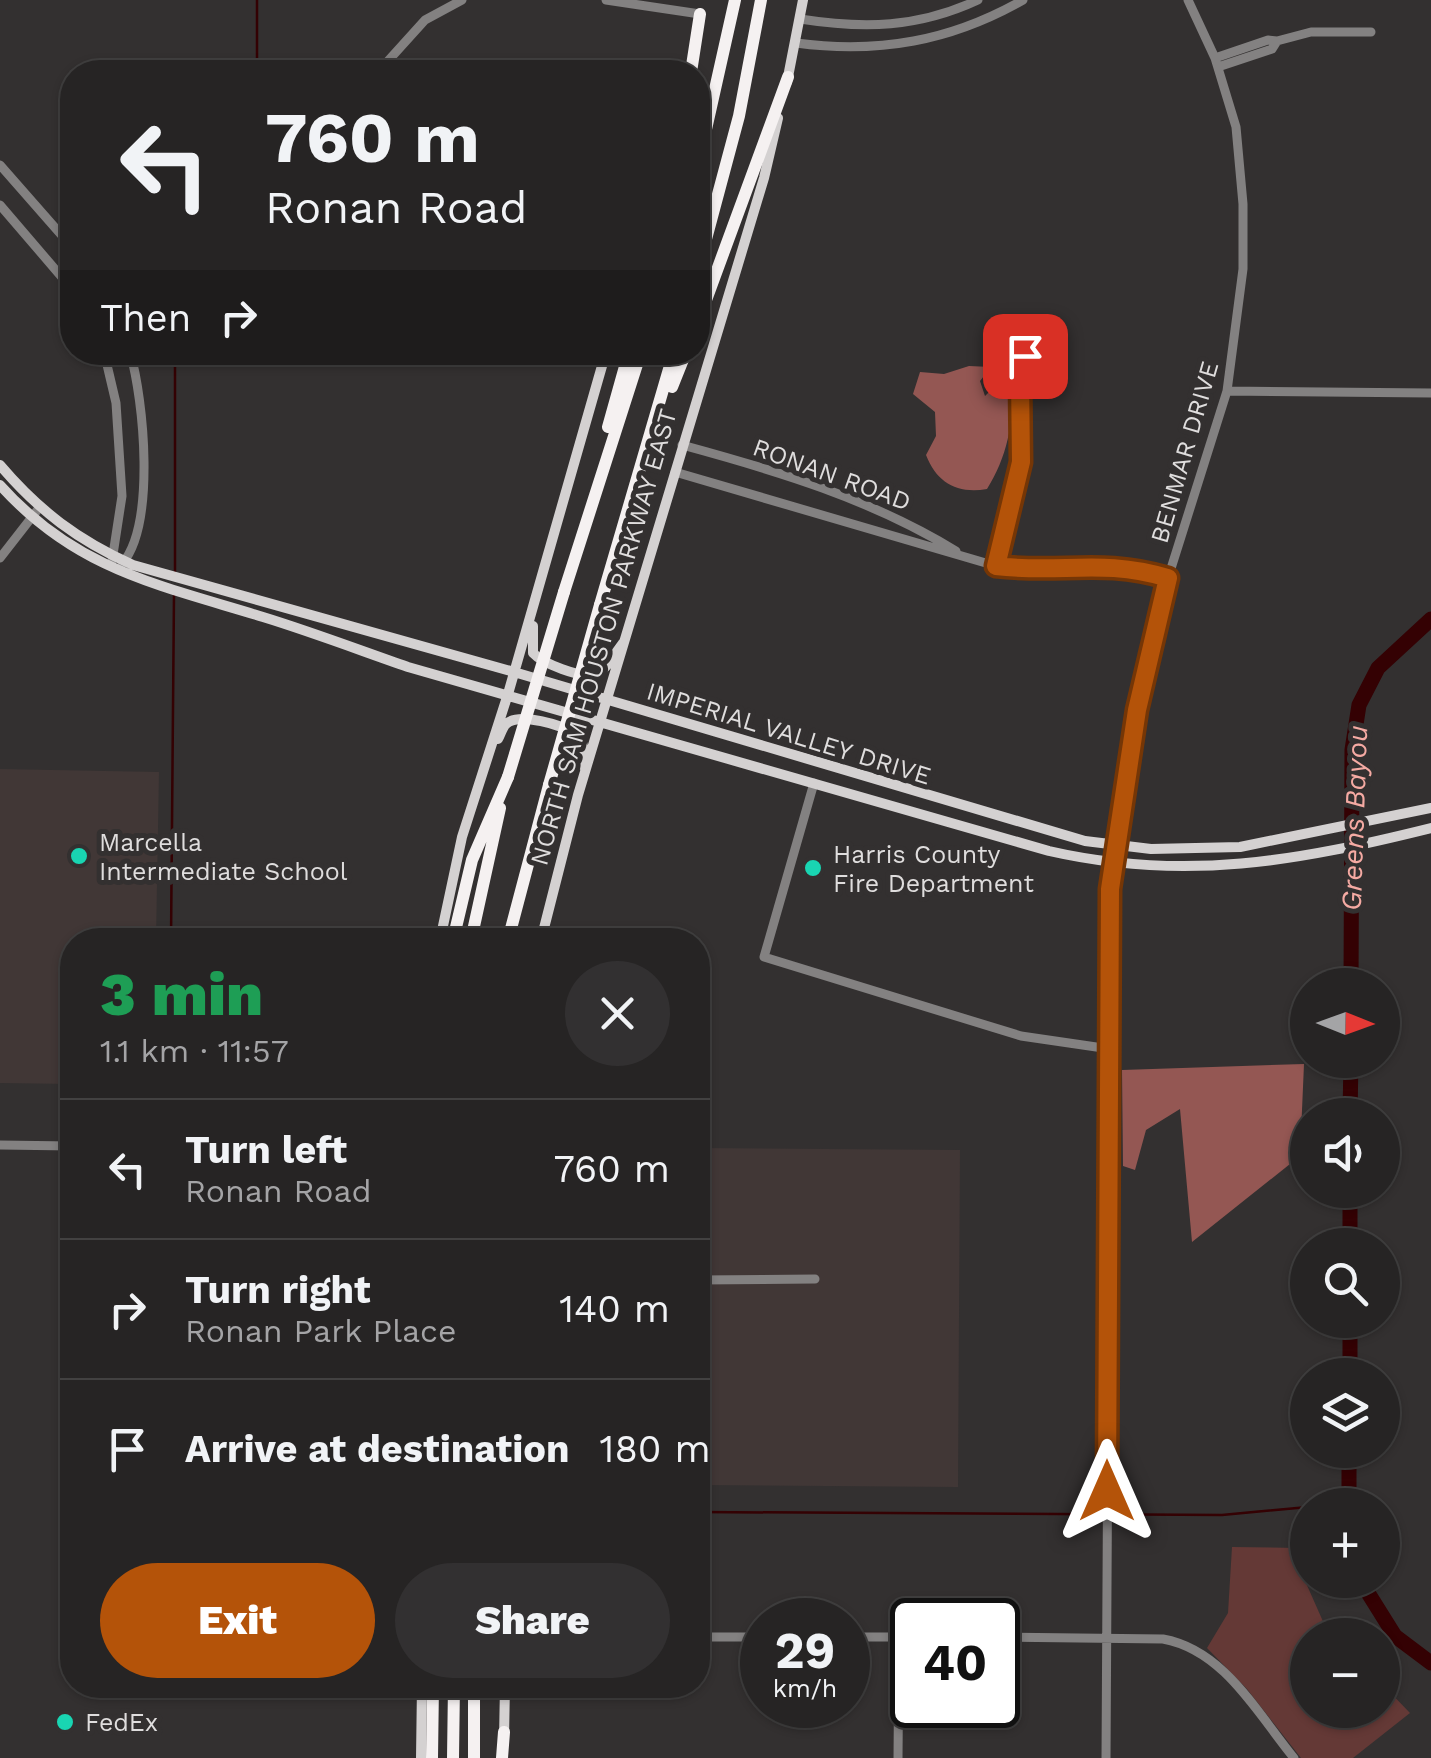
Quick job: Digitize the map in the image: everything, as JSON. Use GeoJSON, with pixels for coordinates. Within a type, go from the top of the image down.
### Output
{"type":"FeatureCollection","features":[{"type":"Feature","properties":{"kind":"highway"},"geometry":{"type":"LineString","coordinates":[[710,116],[733,0]]}},
{"type":"Feature","properties":{"kind":"highway"},"geometry":{"type":"LineString","coordinates":[[710,224],[739,116],[761,0]]}},
{"type":"Feature","properties":{"kind":"highway"},"geometry":{"type":"LineString","coordinates":[[690,60],[700,7]]}},
{"type":"Feature","properties":{"kind":"highway"},"geometry":{"type":"LineString","coordinates":[[710,289],[788,76]]}},
{"type":"Feature","properties":{"kind":"highway"},"geometry":{"type":"LineString","coordinates":[[587,518],[625,365]]}},
{"type":"Feature","properties":{"kind":"highway","name":"NORTH SAM HOUSTON PARKWAY EAST"},"geometry":{"type":"LineString","coordinates":[[474,928],[508,777],[637,365]]}},
{"type":"Feature","properties":{"kind":"highway","name":"NORTH SAM HOUSTON PARKWAY EAST"},"geometry":{"type":"LineString","coordinates":[[512,928],[670,365]]}},
{"type":"Feature","properties":{"kind":"highway"},"geometry":{"type":"LineString","coordinates":[[646,454],[681,365]]}},
{"type":"Feature","properties":{"kind":"highway"},"geometry":{"type":"LineString","coordinates":[[457,928],[472,860],[508,777]]}},
{"type":"Feature","properties":{"kind":"highway"},"geometry":{"type":"LineString","coordinates":[[432,1698],[433,1758]]}},
{"type":"Feature","properties":{"kind":"highway"},"geometry":{"type":"LineString","coordinates":[[453,1758],[454,1698]]}},
{"type":"Feature","properties":{"kind":"highway"},"geometry":{"type":"LineString","coordinates":[[474,1698],[474,1758]]}},
{"type":"Feature","properties":{"kind":"highway"},"geometry":{"type":"LineString","coordinates":[[503,1758],[504,1732]]}},
{"type":"Feature","properties":{"kind":"main road","name":"NORTH SAM HOUSTON PARKWAY EAST"},"geometry":{"type":"LineString","coordinates":[[710,354],[764,178],[803,0]]}},
{"type":"Feature","properties":{"kind":"main road"},"geometry":{"type":"LineString","coordinates":[[443,928],[462,837],[508,694],[602,365]]}},
{"type":"Feature","properties":{"kind":"main road","name":"NORTH SAM HOUSTON PARKWAY EAST"},"geometry":{"type":"LineString","coordinates":[[543,928],[578,795],[707,365]]}},
{"type":"Feature","properties":{"kind":"main road","name":"IMPERIAL VALLEY DRIVE"},"geometry":{"type":"LineString","coordinates":[[0,465],[39,508],[126,562],[607,699],[1027,826],[1116,845],[1190,850],[1248,846],[1431,808]]}},
{"type":"Feature","properties":{"kind":"main road","name":"IMPERIAL VALLEY DRIVE"},"geometry":{"type":"LineString","coordinates":[[0,485],[62,543],[113,570],[153,585],[600,722],[1020,844],[1113,864],[1180,869],[1318,854],[1431,828]]}},
{"type":"Feature","properties":{"kind":"main road"},"geometry":{"type":"LineString","coordinates":[[536,595],[531,643],[540,660],[591,676],[600,672],[626,639]]}},
{"type":"Feature","properties":{"kind":"main road"},"geometry":{"type":"LineString","coordinates":[[348,646],[355,628]]}},
{"type":"Feature","properties":{"kind":"main road"},"geometry":{"type":"LineString","coordinates":[[488,752],[506,724],[514,720],[537,721],[576,734],[583,752],[578,795]]}},
{"type":"Feature","properties":{"kind":"main road"},"geometry":{"type":"LineString","coordinates":[[776,772],[781,753]]}},
{"type":"Feature","properties":{"kind":"main road"},"geometry":{"type":"LineString","coordinates":[[1248,846],[1250,864]]}},
{"type":"Feature","properties":{"kind":"main road"},"geometry":{"type":"LineString","coordinates":[[421,1758],[422,1698]]}},
{"type":"Feature","properties":{"kind":"main road"},"geometry":{"type":"LineString","coordinates":[[504,1698],[504,1732]]}},
{"type":"Feature","properties":{"kind":"street"},"geometry":{"type":"LineString","coordinates":[[389,60],[442,5],[462,0]]}},
{"type":"Feature","properties":{"kind":"street"},"geometry":{"type":"LineString","coordinates":[[606,0],[700,7]]}},
{"type":"Feature","properties":{"kind":"street"},"geometry":{"type":"LineString","coordinates":[[800,20],[860,28],[924,21],[978,0]]}},
{"type":"Feature","properties":{"kind":"street"},"geometry":{"type":"LineString","coordinates":[[796,43],[867,49],[920,40],[956,32],[1024,0]]}},
{"type":"Feature","properties":{"kind":"street","name":"BENMAR DRIVE"},"geometry":{"type":"LineString","coordinates":[[1106,1758],[1113,864],[1137,710],[1168,578],[1227,390],[1242,268],[1244,204],[1236,127],[1217,63],[1188,0]]}},
{"type":"Feature","properties":{"kind":"street"},"geometry":{"type":"LineString","coordinates":[[920,40],[924,21]]}},
{"type":"Feature","properties":{"kind":"street"},"geometry":{"type":"LineString","coordinates":[[1217,63],[1272,49],[1277,41],[1310,32],[1370,32]]}},
{"type":"Feature","properties":{"kind":"street"},"geometry":{"type":"LineString","coordinates":[[0,165],[60,232]]}},
{"type":"Feature","properties":{"kind":"street"},"geometry":{"type":"LineString","coordinates":[[0,205],[60,275]]}},
{"type":"Feature","properties":{"kind":"street"},"geometry":{"type":"LineString","coordinates":[[107,365],[116,403],[122,496],[111,556],[113,570],[126,562],[141,498],[144,448],[140,393],[133,365]]}},
{"type":"Feature","properties":{"kind":"street"},"geometry":{"type":"LineString","coordinates":[[996,566],[1021,462],[1020,378]]}},
{"type":"Feature","properties":{"kind":"street"},"geometry":{"type":"LineString","coordinates":[[1227,390],[1431,393]]}},
{"type":"Feature","properties":{"kind":"street","name":"RONAN ROAD"},"geometry":{"type":"LineString","coordinates":[[682,445],[904,518],[963,554]]}},
{"type":"Feature","properties":{"kind":"street","name":"RONAN ROAD"},"geometry":{"type":"LineString","coordinates":[[674,472],[996,566],[1046,570],[1106,564],[1168,578]]}},
{"type":"Feature","properties":{"kind":"street"},"geometry":{"type":"LineString","coordinates":[[856,525],[864,503]]}},
{"type":"Feature","properties":{"kind":"street"},"geometry":{"type":"LineString","coordinates":[[0,558],[39,508]]}},
{"type":"Feature","properties":{"kind":"street"},"geometry":{"type":"LineString","coordinates":[[814,783],[764,957],[1022,1036],[1110,1049]]}},
{"type":"Feature","properties":{"kind":"street"},"geometry":{"type":"LineString","coordinates":[[0,1146],[60,1146]]}},
{"type":"Feature","properties":{"kind":"street"},"geometry":{"type":"LineString","coordinates":[[710,1280],[815,1279]]}},
{"type":"Feature","properties":{"kind":"street"},"geometry":{"type":"LineString","coordinates":[[710,1637],[740,1637]]}},
{"type":"Feature","properties":{"kind":"street"},"geometry":{"type":"LineString","coordinates":[[1020,1637],[1163,1639],[1208,1655],[1294,1758]]}},
{"type":"Feature","properties":{"kind":"street"},"geometry":{"type":"LineString","coordinates":[[898,1728],[898,1758]]}},
{"type":"Feature","properties":{"kind":"shaded area"},"geometry":{"type":"Polygon","coordinates":[[[969,366],[991,367],[980,381],[985,396],[998,383],[1013,387],[1004,453],[987,489],[957,488],[936,473],[926,455],[936,436],[935,412],[913,394],[920,372],[944,374],[969,366]]]}},
{"type":"Feature","properties":{"kind":"shaded area","name":"Marcella Intermediate School"},"geometry":{"type":"Polygon","coordinates":[[[0,769],[159,772],[156,928],[60,928],[60,1084],[0,1083],[0,769]]]}},
{"type":"Feature","properties":{"kind":"shaded area"},"geometry":{"type":"Polygon","coordinates":[[[1290,1064],[1290,1078],[1303,1078],[1303,1098],[1290,1098],[1290,1164],[1192,1242],[1180,1109],[1146,1130],[1135,1170],[1123,1166],[1122,1070],[1290,1064]]]}},
{"type":"Feature","properties":{"kind":"shaded area"},"geometry":{"type":"Polygon","coordinates":[[[710,1148],[960,1150],[958,1487],[710,1485],[710,1148]]]}},
{"type":"Feature","properties":{"kind":"shaded area"},"geometry":{"type":"Polygon","coordinates":[[[1232,1547],[1290,1548],[1290,1598],[1313,1598],[1321,1618],[1290,1618],[1290,1728],[1391,1728],[1353,1758],[1301,1758],[1247,1689],[1207,1648],[1228,1613],[1232,1547]]]}},
{"type":"Feature","properties":{"kind":"shaded area"},"geometry":{"type":"Polygon","coordinates":[[[1400,1703],[1410,1713],[1400,1721],[1400,1703]]]}},
{"type":"Feature","properties":{"kind":"waterway"},"geometry":{"type":"LineString","coordinates":[[257,0],[257,60]]}},
{"type":"Feature","properties":{"kind":"waterway"},"geometry":{"type":"LineString","coordinates":[[175,365],[175,571]]}},
{"type":"Feature","properties":{"kind":"waterway"},"geometry":{"type":"LineString","coordinates":[[171,928],[174,594]]}},
{"type":"Feature","properties":{"kind":"waterway","name":"Greens Bayou"},"geometry":{"type":"LineString","coordinates":[[1351,968],[1352,750],[1359,705],[1378,668],[1431,619]]}},
{"type":"Feature","properties":{"kind":"waterway","name":"Greens Bayou"},"geometry":{"type":"LineString","coordinates":[[1350,1098],[1351,1078]]}},
{"type":"Feature","properties":{"kind":"waterway","name":"Greens Bayou"},"geometry":{"type":"LineString","coordinates":[[1350,1208],[1350,1228]]}},
{"type":"Feature","properties":{"kind":"waterway","name":"Greens Bayou"},"geometry":{"type":"LineString","coordinates":[[1350,1338],[1350,1358]]}},
{"type":"Feature","properties":{"kind":"waterway","name":"Greens Bayou"},"geometry":{"type":"LineString","coordinates":[[1349,1468],[1349,1488]]}},
{"type":"Feature","properties":{"kind":"waterway"},"geometry":{"type":"LineString","coordinates":[[710,1512],[1222,1515],[1290,1509]]}},
{"type":"Feature","properties":{"kind":"waterway","name":"Greens Bayou"},"geometry":{"type":"LineString","coordinates":[[1371,1598],[1395,1636],[1431,1663]]}},
{"type":"Feature","properties":{"kind":"place","name":"Marcella Intermediate School"},"geometry":{"type":"Point","coordinates":[79,856]}},
{"type":"Feature","properties":{"kind":"place","name":"Harris County Fire Department"},"geometry":{"type":"Point","coordinates":[813,868]}},
{"type":"Feature","properties":{"kind":"place","name":"FedEx"},"geometry":{"type":"Point","coordinates":[65,1722]}},
{"type":"Feature","properties":{"kind":"route"},"geometry":{"type":"LineString","coordinates":[[1025,356],[1031,369],[1020,378],[1021,462],[996,566],[1046,570],[1106,564],[1168,578],[1137,710],[1110,889],[1107,1491]]}}]}
